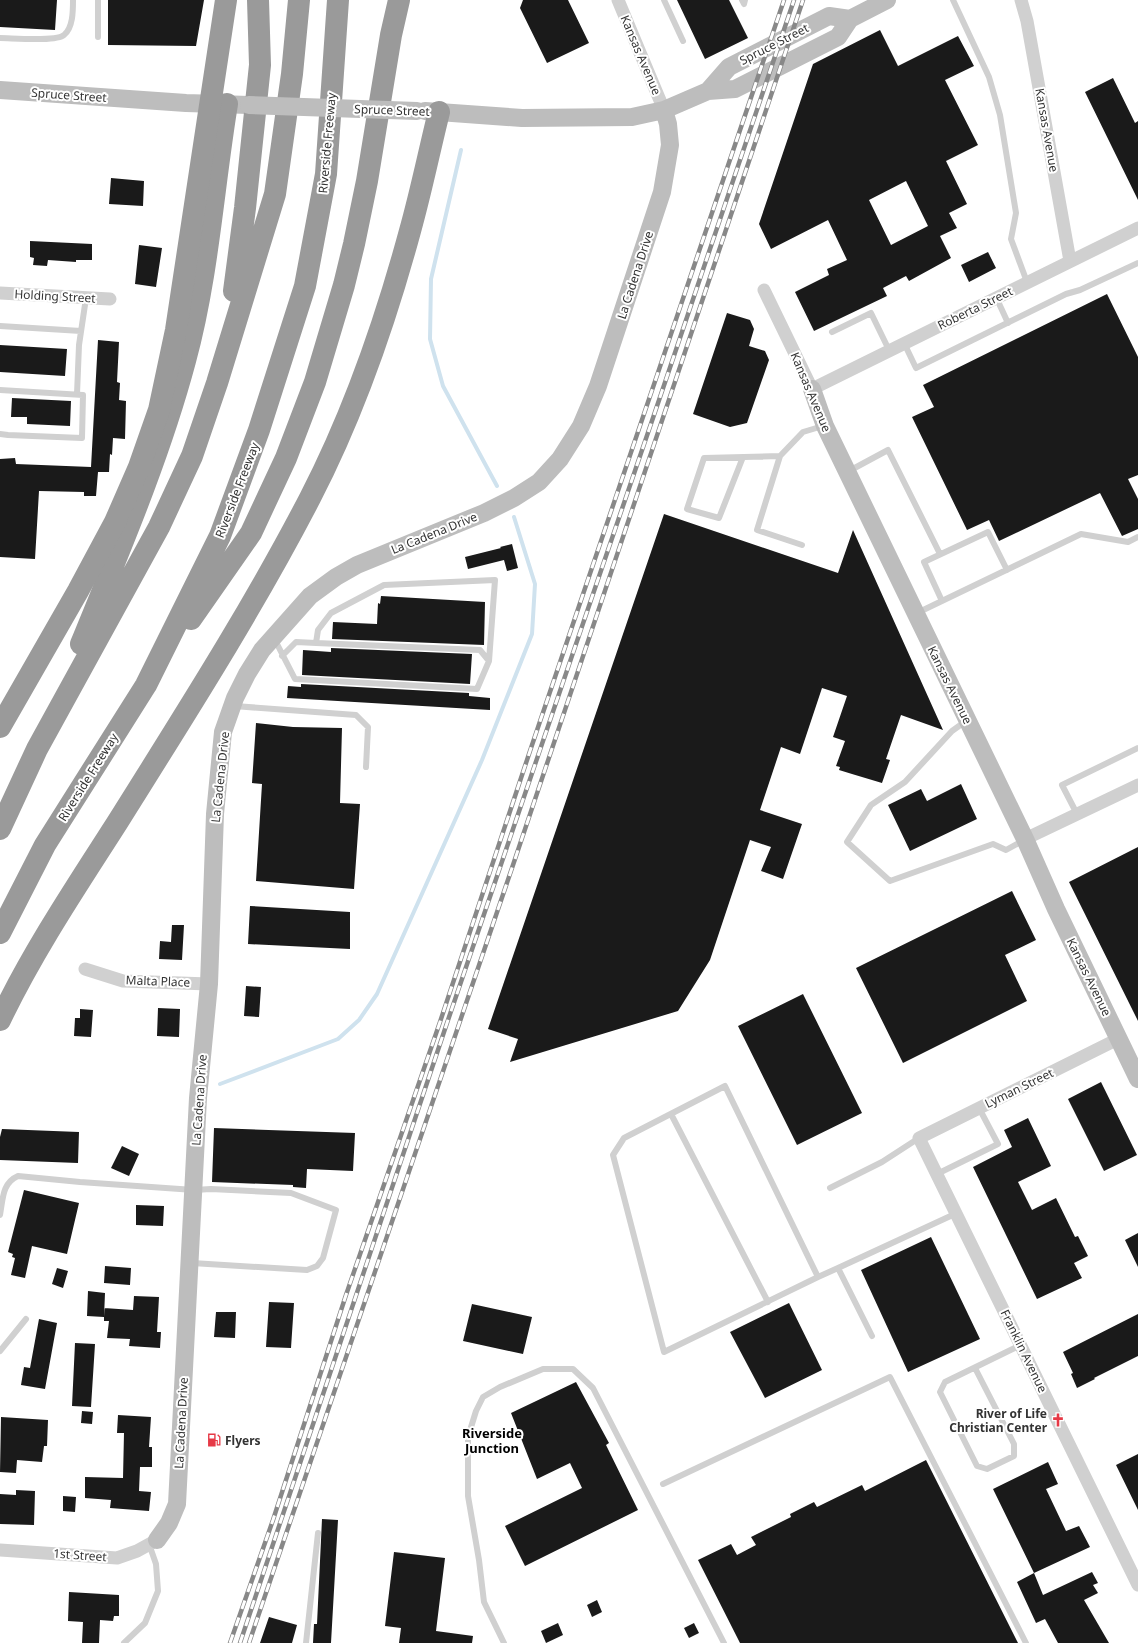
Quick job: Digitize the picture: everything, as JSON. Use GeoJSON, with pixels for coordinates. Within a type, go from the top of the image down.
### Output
{"type":"FeatureCollection","features":[{"type":"Feature","properties":{"kind":"highway"},"geometry":{"type":"LineString","coordinates":[[0,727],[78,591],[115,522],[139,468],[159,410],[176,330],[226,0]]}},
{"type":"Feature","properties":{"kind":"highway"},"geometry":{"type":"LineString","coordinates":[[217,383],[237,271],[245,208],[260,65],[258,0]]}},
{"type":"Feature","properties":{"kind":"highway"},"geometry":{"type":"LineString","coordinates":[[37,749],[159,527],[192,456],[217,383],[275,194],[292,74],[299,0]]}},
{"type":"Feature","properties":{"kind":"highway","name":"Riverside Freeway"},"geometry":{"type":"LineString","coordinates":[[0,933],[45,845],[146,685],[220,536],[260,430],[305,286],[326,174],[338,0]]}},
{"type":"Feature","properties":{"kind":"highway"},"geometry":{"type":"LineString","coordinates":[[146,685],[251,533],[286,458],[310,396],[336,314],[354,244],[367,181],[394,20],[399,0]]}},
{"type":"Feature","properties":{"kind":"highway"},"geometry":{"type":"LineString","coordinates":[[0,829],[37,749],[153,465],[186,360],[204,273],[227,104]]}},
{"type":"Feature","properties":{"kind":"highway"},"geometry":{"type":"LineString","coordinates":[[0,1020],[32,958],[211,674],[313,492],[344,426],[364,377],[384,321],[410,230],[439,112]]}},
{"type":"Feature","properties":{"kind":"street","name":"Kansas Avenue"},"geometry":{"type":"LineString","coordinates":[[618,0],[664,110]]}},
{"type":"Feature","properties":{"kind":"street","name":"Kansas Avenue"},"geometry":{"type":"LineString","coordinates":[[1021,0],[1027,21],[1070,261]]}},
{"type":"Feature","properties":{"kind":"street","name":"Spruce Street"},"geometry":{"type":"LineString","coordinates":[[0,90],[186,103],[418,111],[522,118],[627,118],[664,110],[708,91],[735,90],[838,37],[850,19],[876,2]]}},
{"type":"Feature","properties":{"kind":"street","name":"La Cadena Drive"},"geometry":{"type":"LineString","coordinates":[[153,1542],[170,1523],[177,1504],[198,1098],[209,984],[215,814],[223,732],[232,706],[247,674],[262,650],[310,596],[336,577],[358,565],[484,513],[514,498],[539,482],[560,459],[581,426],[598,386],[662,192],[670,145],[668,124],[664,110]]}},
{"type":"Feature","properties":{"kind":"street","name":"Roberta Street"},"geometry":{"type":"LineString","coordinates":[[812,389],[996,297],[1136,231]]}},
{"type":"Feature","properties":{"kind":"street","name":"Kansas Avenue"},"geometry":{"type":"LineString","coordinates":[[764,290],[812,389],[825,426],[1025,839],[1056,909],[1118,1039],[1136,1067]]}},
{"type":"Feature","properties":{"kind":"street","name":"Holding Street"},"geometry":{"type":"LineString","coordinates":[[0,293],[110,299]]}},
{"type":"Feature","properties":{"kind":"street"},"geometry":{"type":"LineString","coordinates":[[1025,839],[1138,785]]}},
{"type":"Feature","properties":{"kind":"street","name":"Malta Place"},"geometry":{"type":"LineString","coordinates":[[85,969],[122,981],[209,984]]}},
{"type":"Feature","properties":{"kind":"street","name":"Lyman Street"},"geometry":{"type":"LineString","coordinates":[[920,1138],[1118,1039]]}},
{"type":"Feature","properties":{"kind":"street","name":"Franklin Avenue"},"geometry":{"type":"LineString","coordinates":[[920,1138],[1138,1585]]}},
{"type":"Feature","properties":{"kind":"street","name":"1st Street"},"geometry":{"type":"LineString","coordinates":[[0,1550],[117,1558],[137,1551],[153,1542]]}},
{"type":"Feature","properties":{"kind":"lane"},"geometry":{"type":"LineString","coordinates":[[0,38],[53,39],[64,36],[68,31],[72,17],[73,0]]}},
{"type":"Feature","properties":{"kind":"lane"},"geometry":{"type":"LineString","coordinates":[[98,0],[98,37]]}},
{"type":"Feature","properties":{"kind":"lane"},"geometry":{"type":"LineString","coordinates":[[664,0],[683,41]]}},
{"type":"Feature","properties":{"kind":"lane"},"geometry":{"type":"LineString","coordinates":[[742,0],[744,4],[745,0]]}},
{"type":"Feature","properties":{"kind":"lane"},"geometry":{"type":"LineString","coordinates":[[953,0],[989,76],[1000,115],[1016,213],[1011,239],[1027,282]]}},
{"type":"Feature","properties":{"kind":"lane"},"geometry":{"type":"LineString","coordinates":[[904,343],[916,368],[1066,294],[1080,290],[1138,263]]}},
{"type":"Feature","properties":{"kind":"lane"},"geometry":{"type":"LineString","coordinates":[[996,297],[1008,323]]}},
{"type":"Feature","properties":{"kind":"lane"},"geometry":{"type":"LineString","coordinates":[[77,394],[81,331],[86,298]]}},
{"type":"Feature","properties":{"kind":"lane"},"geometry":{"type":"LineString","coordinates":[[832,332],[871,313],[889,350]]}},
{"type":"Feature","properties":{"kind":"lane"},"geometry":{"type":"LineString","coordinates":[[0,326],[81,331]]}},
{"type":"Feature","properties":{"kind":"lane"},"geometry":{"type":"LineString","coordinates":[[0,390],[83,395],[82,438],[0,434]]}},
{"type":"Feature","properties":{"kind":"lane"},"geometry":{"type":"LineString","coordinates":[[802,545],[757,530],[780,456],[803,432],[825,426]]}},
{"type":"Feature","properties":{"kind":"lane"},"geometry":{"type":"LineString","coordinates":[[847,472],[888,450],[940,554]]}},
{"type":"Feature","properties":{"kind":"lane"},"geometry":{"type":"LineString","coordinates":[[743,457],[719,518],[687,508],[704,458],[780,456]]}},
{"type":"Feature","properties":{"kind":"lane"},"geometry":{"type":"LineString","coordinates":[[942,601],[924,562],[940,554],[988,532],[1007,570]]}},
{"type":"Feature","properties":{"kind":"lane"},"geometry":{"type":"LineString","coordinates":[[916,614],[1081,534],[1128,542],[1138,537]]}},
{"type":"Feature","properties":{"kind":"lane"},"geometry":{"type":"LineString","coordinates":[[273,637],[295,679],[477,689],[489,661],[495,580],[384,585],[330,613],[318,630],[316,642]]}},
{"type":"Feature","properties":{"kind":"lane"},"geometry":{"type":"LineString","coordinates":[[282,656],[296,642],[316,642],[480,650],[489,661]]}},
{"type":"Feature","properties":{"kind":"lane"},"geometry":{"type":"LineString","coordinates":[[232,706],[356,715],[368,727],[366,767]]}},
{"type":"Feature","properties":{"kind":"lane"},"geometry":{"type":"LineString","coordinates":[[967,720],[952,731],[905,782],[871,805],[847,842],[890,881],[992,844],[1006,850],[1025,839]]}},
{"type":"Feature","properties":{"kind":"lane"},"geometry":{"type":"LineString","coordinates":[[1077,814],[1062,785],[1138,748]]}},
{"type":"Feature","properties":{"kind":"lane"},"geometry":{"type":"LineString","coordinates":[[818,1278],[725,1086],[624,1138],[613,1155],[664,1352],[956,1213]]}},
{"type":"Feature","properties":{"kind":"lane"},"geometry":{"type":"LineString","coordinates":[[937,1174],[998,1144],[979,1108]]}},
{"type":"Feature","properties":{"kind":"lane"},"geometry":{"type":"LineString","coordinates":[[672,1114],[768,1302]]}},
{"type":"Feature","properties":{"kind":"lane"},"geometry":{"type":"LineString","coordinates":[[830,1188],[882,1162],[920,1138]]}},
{"type":"Feature","properties":{"kind":"lane"},"geometry":{"type":"LineString","coordinates":[[0,1216],[6,1187],[10,1179],[18,1176],[194,1190],[211,1189],[291,1193],[336,1210],[323,1258],[317,1266],[307,1270],[190,1263]]}},
{"type":"Feature","properties":{"kind":"lane"},"geometry":{"type":"LineString","coordinates":[[838,1268],[872,1336]]}},
{"type":"Feature","properties":{"kind":"lane"},"geometry":{"type":"LineString","coordinates":[[0,1351],[26,1319]]}},
{"type":"Feature","properties":{"kind":"lane"},"geometry":{"type":"LineString","coordinates":[[975,1368],[1014,1444],[1014,1456],[987,1469],[977,1466],[940,1392],[945,1382],[1021,1345]]}},
{"type":"Feature","properties":{"kind":"lane"},"geometry":{"type":"LineString","coordinates":[[504,1643],[484,1602],[479,1560],[468,1496],[468,1437],[476,1410],[483,1397],[500,1387],[543,1369],[573,1369],[594,1388],[724,1643]]}},
{"type":"Feature","properties":{"kind":"lane"},"geometry":{"type":"LineString","coordinates":[[663,1484],[890,1377],[1026,1643]]}},
{"type":"Feature","properties":{"kind":"lane"},"geometry":{"type":"LineString","coordinates":[[306,1643],[318,1533]]}},
{"type":"Feature","properties":{"kind":"lane"},"geometry":{"type":"LineString","coordinates":[[124,1643],[145,1623],[158,1591],[153,1542]]}},
{"type":"Feature","properties":{"kind":"building"},"geometry":{"type":"Polygon","coordinates":[[[0,0],[57,0],[55,30],[0,27],[0,0]]]}},
{"type":"Feature","properties":{"kind":"building"},"geometry":{"type":"Polygon","coordinates":[[[108,0],[204,0],[196,46],[108,45],[108,0]]]}},
{"type":"Feature","properties":{"kind":"building"},"geometry":{"type":"Polygon","coordinates":[[[523,0],[568,0],[589,43],[547,63],[520,8],[523,0]]]}},
{"type":"Feature","properties":{"kind":"building"},"geometry":{"type":"Polygon","coordinates":[[[677,0],[729,0],[748,38],[705,59],[677,0]]]}},
{"type":"Feature","properties":{"kind":"building"},"geometry":{"type":"Polygon","coordinates":[[[880,30],[898,66],[958,36],[974,66],[945,80],[978,145],[946,161],[967,204],[949,213],[957,228],[940,236],[951,258],[909,281],[906,276],[883,288],[887,296],[814,331],[795,292],[829,275],[827,269],[847,260],[828,220],[771,249],[759,224],[813,64],[880,30]],[[906,181],[869,200],[891,245],[928,226],[906,181]]]}},
{"type":"Feature","properties":{"kind":"building"},"geometry":{"type":"Polygon","coordinates":[[[1113,78],[1135,123],[1138,121],[1138,200],[1085,92],[1113,78]]]}},
{"type":"Feature","properties":{"kind":"building"},"geometry":{"type":"Polygon","coordinates":[[[111,178],[144,181],[143,206],[109,204],[111,178]]]}},
{"type":"Feature","properties":{"kind":"building"},"geometry":{"type":"Polygon","coordinates":[[[30,241],[92,244],[92,260],[76,260],[76,262],[48,260],[47,266],[33,265],[34,258],[30,257],[30,241]]]}},
{"type":"Feature","properties":{"kind":"building"},"geometry":{"type":"Polygon","coordinates":[[[139,245],[162,248],[156,287],[135,284],[139,245]]]}},
{"type":"Feature","properties":{"kind":"building"},"geometry":{"type":"Polygon","coordinates":[[[988,252],[996,268],[969,282],[961,265],[988,252]]]}},
{"type":"Feature","properties":{"kind":"building"},"geometry":{"type":"Polygon","coordinates":[[[1107,294],[1138,357],[1138,475],[1128,479],[1138,499],[1138,529],[1122,536],[1100,493],[999,541],[989,520],[967,530],[912,417],[934,407],[923,385],[1107,294]]]}},
{"type":"Feature","properties":{"kind":"building"},"geometry":{"type":"Polygon","coordinates":[[[727,313],[750,320],[754,329],[749,346],[765,351],[769,360],[747,423],[730,427],[693,414],[727,313]]]}},
{"type":"Feature","properties":{"kind":"building"},"geometry":{"type":"Polygon","coordinates":[[[98,340],[119,342],[117,382],[120,383],[119,400],[126,401],[125,439],[113,438],[109,472],[98,472],[96,496],[84,496],[84,492],[39,491],[35,559],[0,557],[0,459],[15,458],[16,464],[91,467],[98,340]]]}},
{"type":"Feature","properties":{"kind":"building"},"geometry":{"type":"Polygon","coordinates":[[[0,345],[67,349],[65,376],[0,372],[0,345]]]}},
{"type":"Feature","properties":{"kind":"building"},"geometry":{"type":"Polygon","coordinates":[[[12,398],[71,401],[70,426],[27,424],[27,417],[11,417],[12,398]]]}},
{"type":"Feature","properties":{"kind":"building"},"geometry":{"type":"Polygon","coordinates":[[[664,514],[838,573],[853,530],[943,730],[901,715],[886,759],[890,760],[882,783],[839,770],[840,767],[836,766],[845,741],[833,737],[847,696],[822,688],[800,754],[781,747],[760,810],[802,824],[783,879],[761,871],[771,847],[750,840],[710,960],[678,1011],[510,1062],[518,1039],[488,1029],[664,514]]]}},
{"type":"Feature","properties":{"kind":"building"},"geometry":{"type":"Polygon","coordinates":[[[512,544],[518,568],[507,571],[504,560],[468,569],[465,557],[512,544]]]}},
{"type":"Feature","properties":{"kind":"building"},"geometry":{"type":"Polygon","coordinates":[[[381,596],[485,602],[484,645],[332,639],[333,622],[377,624],[378,603],[380,604],[381,596]]]}},
{"type":"Feature","properties":{"kind":"building"},"geometry":{"type":"Polygon","coordinates":[[[331,648],[472,654],[470,684],[302,675],[303,650],[331,652],[331,648]]]}},
{"type":"Feature","properties":{"kind":"building"},"geometry":{"type":"Polygon","coordinates":[[[301,684],[469,693],[469,696],[490,698],[490,710],[287,698],[288,686],[301,687],[301,684]]]}},
{"type":"Feature","properties":{"kind":"building"},"geometry":{"type":"Polygon","coordinates":[[[256,723],[293,727],[342,728],[340,803],[360,804],[354,889],[256,881],[262,784],[252,783],[256,723]]]}},
{"type":"Feature","properties":{"kind":"building"},"geometry":{"type":"Polygon","coordinates":[[[961,784],[977,819],[910,851],[888,805],[921,789],[927,801],[961,784]]]}},
{"type":"Feature","properties":{"kind":"building"},"geometry":{"type":"Polygon","coordinates":[[[1138,847],[1138,1021],[1069,882],[1138,847]]]}},
{"type":"Feature","properties":{"kind":"building"},"geometry":{"type":"Polygon","coordinates":[[[1012,891],[1036,940],[1005,955],[1027,1001],[903,1063],[856,968],[1012,891]]]}},
{"type":"Feature","properties":{"kind":"building"},"geometry":{"type":"Polygon","coordinates":[[[250,906],[350,912],[350,949],[248,944],[250,906]]]}},
{"type":"Feature","properties":{"kind":"building"},"geometry":{"type":"Polygon","coordinates":[[[172,925],[184,925],[182,960],[159,959],[160,941],[171,942],[172,925]]]}},
{"type":"Feature","properties":{"kind":"building"},"geometry":{"type":"Polygon","coordinates":[[[246,986],[261,987],[259,1017],[244,1016],[246,986]]]}},
{"type":"Feature","properties":{"kind":"building"},"geometry":{"type":"Polygon","coordinates":[[[803,994],[862,1113],[797,1145],[738,1026],[803,994]]]}},
{"type":"Feature","properties":{"kind":"building"},"geometry":{"type":"Polygon","coordinates":[[[158,1008],[180,1009],[179,1037],[157,1036],[158,1008]]]}},
{"type":"Feature","properties":{"kind":"building"},"geometry":{"type":"Polygon","coordinates":[[[80,1009],[93,1010],[91,1037],[74,1036],[75,1018],[80,1018],[80,1009]]]}},
{"type":"Feature","properties":{"kind":"building"},"geometry":{"type":"Polygon","coordinates":[[[1101,1082],[1137,1155],[1104,1171],[1068,1099],[1101,1082]]]}},
{"type":"Feature","properties":{"kind":"building"},"geometry":{"type":"Polygon","coordinates":[[[1028,1118],[1051,1166],[1018,1182],[1032,1210],[1056,1198],[1075,1237],[1078,1236],[1088,1256],[1074,1263],[1082,1278],[1037,1299],[973,1167],[1012,1147],[1004,1130],[1028,1118]]]}},
{"type":"Feature","properties":{"kind":"building"},"geometry":{"type":"Polygon","coordinates":[[[214,1128],[355,1133],[353,1171],[307,1169],[306,1188],[293,1187],[293,1185],[212,1182],[214,1128]]]}},
{"type":"Feature","properties":{"kind":"building"},"geometry":{"type":"Polygon","coordinates":[[[2,1129],[79,1132],[78,1163],[0,1160],[0,1137],[2,1129]]]}},
{"type":"Feature","properties":{"kind":"building"},"geometry":{"type":"Polygon","coordinates":[[[122,1146],[139,1154],[129,1176],[111,1168],[122,1146]]]}},
{"type":"Feature","properties":{"kind":"building"},"geometry":{"type":"Polygon","coordinates":[[[24,1190],[79,1203],[67,1254],[32,1246],[25,1278],[11,1275],[15,1258],[12,1257],[13,1254],[8,1252],[24,1190]]]}},
{"type":"Feature","properties":{"kind":"building"},"geometry":{"type":"Polygon","coordinates":[[[136,1205],[164,1206],[163,1226],[136,1225],[136,1205]]]}},
{"type":"Feature","properties":{"kind":"building"},"geometry":{"type":"Polygon","coordinates":[[[1138,1233],[1138,1267],[1125,1240],[1138,1233]]]}},
{"type":"Feature","properties":{"kind":"building"},"geometry":{"type":"Polygon","coordinates":[[[931,1237],[980,1339],[908,1372],[861,1270],[931,1237]]]}},
{"type":"Feature","properties":{"kind":"building"},"geometry":{"type":"Polygon","coordinates":[[[105,1266],[131,1268],[130,1285],[104,1283],[105,1266]]]}},
{"type":"Feature","properties":{"kind":"building"},"geometry":{"type":"Polygon","coordinates":[[[57,1268],[68,1271],[63,1288],[52,1284],[57,1268]]]}},
{"type":"Feature","properties":{"kind":"building"},"geometry":{"type":"Polygon","coordinates":[[[88,1291],[105,1293],[104,1317],[87,1316],[88,1291]]]}},
{"type":"Feature","properties":{"kind":"building"},"geometry":{"type":"Polygon","coordinates":[[[134,1296],[159,1297],[157,1332],[161,1332],[160,1348],[129,1346],[130,1339],[107,1338],[109,1321],[104,1321],[104,1308],[133,1310],[134,1296]]]}},
{"type":"Feature","properties":{"kind":"building"},"geometry":{"type":"Polygon","coordinates":[[[269,1302],[294,1303],[291,1348],[266,1347],[269,1302]]]}},
{"type":"Feature","properties":{"kind":"building"},"geometry":{"type":"Polygon","coordinates":[[[789,1303],[822,1370],[765,1398],[730,1332],[789,1303]]]}},
{"type":"Feature","properties":{"kind":"building"},"geometry":{"type":"Polygon","coordinates":[[[472,1304],[532,1317],[523,1354],[463,1341],[472,1304]]]}},
{"type":"Feature","properties":{"kind":"building"},"geometry":{"type":"Polygon","coordinates":[[[216,1312],[236,1312],[235,1338],[214,1337],[216,1312]]]}},
{"type":"Feature","properties":{"kind":"building"},"geometry":{"type":"Polygon","coordinates":[[[1138,1314],[1138,1356],[1077,1388],[1071,1374],[1073,1373],[1063,1352],[1138,1314]]]}},
{"type":"Feature","properties":{"kind":"building"},"geometry":{"type":"Polygon","coordinates":[[[39,1319],[57,1323],[45,1389],[21,1385],[24,1367],[30,1368],[39,1319]]]}},
{"type":"Feature","properties":{"kind":"building"},"geometry":{"type":"Polygon","coordinates":[[[75,1343],[95,1344],[91,1407],[72,1406],[75,1343]]]}},
{"type":"Feature","properties":{"kind":"building"},"geometry":{"type":"Polygon","coordinates":[[[576,1382],[609,1443],[606,1445],[638,1510],[525,1566],[505,1526],[582,1488],[570,1463],[537,1479],[511,1413],[576,1382]]]}},
{"type":"Feature","properties":{"kind":"building"},"geometry":{"type":"Polygon","coordinates":[[[82,1411],[93,1412],[92,1424],[81,1423],[82,1411]]]}},
{"type":"Feature","properties":{"kind":"building"},"geometry":{"type":"Polygon","coordinates":[[[118,1415],[151,1417],[149,1447],[152,1447],[152,1467],[140,1467],[139,1491],[151,1492],[149,1511],[110,1508],[111,1500],[85,1498],[85,1477],[123,1478],[124,1433],[117,1433],[118,1415]]]}},
{"type":"Feature","properties":{"kind":"building"},"geometry":{"type":"Polygon","coordinates":[[[1,1417],[48,1420],[47,1446],[44,1446],[42,1462],[17,1460],[16,1473],[0,1472],[1,1417]]]}},
{"type":"Feature","properties":{"kind":"building"},"geometry":{"type":"Polygon","coordinates":[[[1138,1454],[1138,1510],[1116,1465],[1138,1454]]]}},
{"type":"Feature","properties":{"kind":"building"},"geometry":{"type":"Polygon","coordinates":[[[926,1460],[1018,1643],[740,1643],[698,1560],[731,1544],[737,1555],[756,1545],[751,1537],[791,1517],[790,1514],[814,1502],[817,1507],[862,1485],[865,1491],[926,1460]]]}},
{"type":"Feature","properties":{"kind":"building"},"geometry":{"type":"Polygon","coordinates":[[[1048,1462],[1058,1484],[1046,1489],[1066,1531],[1079,1526],[1090,1547],[1034,1573],[993,1489],[1048,1462]]]}},
{"type":"Feature","properties":{"kind":"building"},"geometry":{"type":"Polygon","coordinates":[[[16,1490],[35,1491],[34,1525],[0,1524],[0,1494],[16,1495],[16,1490]]]}},
{"type":"Feature","properties":{"kind":"building"},"geometry":{"type":"Polygon","coordinates":[[[63,1496],[76,1497],[75,1512],[63,1511],[63,1496]]]}},
{"type":"Feature","properties":{"kind":"building"},"geometry":{"type":"Polygon","coordinates":[[[322,1519],[338,1520],[331,1643],[313,1643],[314,1624],[317,1624],[322,1519]]]}},
{"type":"Feature","properties":{"kind":"building"},"geometry":{"type":"Polygon","coordinates":[[[394,1552],[445,1558],[436,1631],[473,1636],[472,1643],[399,1643],[401,1628],[385,1626],[394,1552]]]}},
{"type":"Feature","properties":{"kind":"building"},"geometry":{"type":"Polygon","coordinates":[[[1092,1572],[1098,1583],[1093,1585],[1098,1593],[1084,1600],[1109,1643],[1058,1643],[1045,1619],[1036,1623],[1017,1582],[1034,1573],[1043,1595],[1092,1572]]]}},
{"type":"Feature","properties":{"kind":"building"},"geometry":{"type":"Polygon","coordinates":[[[69,1592],[119,1595],[119,1616],[114,1616],[113,1621],[100,1620],[99,1643],[82,1643],[83,1622],[68,1621],[69,1592]]]}},
{"type":"Feature","properties":{"kind":"building"},"geometry":{"type":"Polygon","coordinates":[[[597,1600],[602,1612],[592,1617],[587,1605],[597,1600]]]}},
{"type":"Feature","properties":{"kind":"building"},"geometry":{"type":"Polygon","coordinates":[[[269,1617],[297,1625],[292,1643],[260,1643],[269,1617]]]}},
{"type":"Feature","properties":{"kind":"building"},"geometry":{"type":"Polygon","coordinates":[[[558,1623],[563,1635],[546,1643],[541,1631],[558,1623]]]}},
{"type":"Feature","properties":{"kind":"building"},"geometry":{"type":"Polygon","coordinates":[[[694,1623],[699,1633],[689,1638],[684,1628],[694,1623]]]}},
{"type":"Feature","properties":{"kind":"waterway"},"geometry":{"type":"LineString","coordinates":[[461,150],[431,279],[430,339],[443,386],[497,486]]}},
{"type":"Feature","properties":{"kind":"waterway"},"geometry":{"type":"LineString","coordinates":[[220,1084],[338,1039],[359,1020],[377,994],[482,760],[532,634],[535,584],[514,517]]}},
{"type":"Feature","properties":{"kind":"railway"},"geometry":{"type":"LineString","coordinates":[[230,1643],[273,1520],[346,1295],[440,1022],[784,0]]}},
{"type":"Feature","properties":{"kind":"railway"},"geometry":{"type":"LineString","coordinates":[[240,1643],[447,1023],[794,0]]}},
{"type":"Feature","properties":{"kind":"railway"},"geometry":{"type":"LineString","coordinates":[[249,1643],[512,868],[803,0]]}},
{"type":"Feature","properties":{"kind":"place","name":"River of Life Christian Center"},"geometry":{"type":"Point","coordinates":[1058,1420]}},
{"type":"Feature","properties":{"kind":"place","name":"Flyers"},"geometry":{"type":"Point","coordinates":[214,1440]}},
{"type":"Feature","properties":{"kind":"district","name":"Riverside Junction"},"geometry":{"type":"Point","coordinates":[492,1440]}}]}
